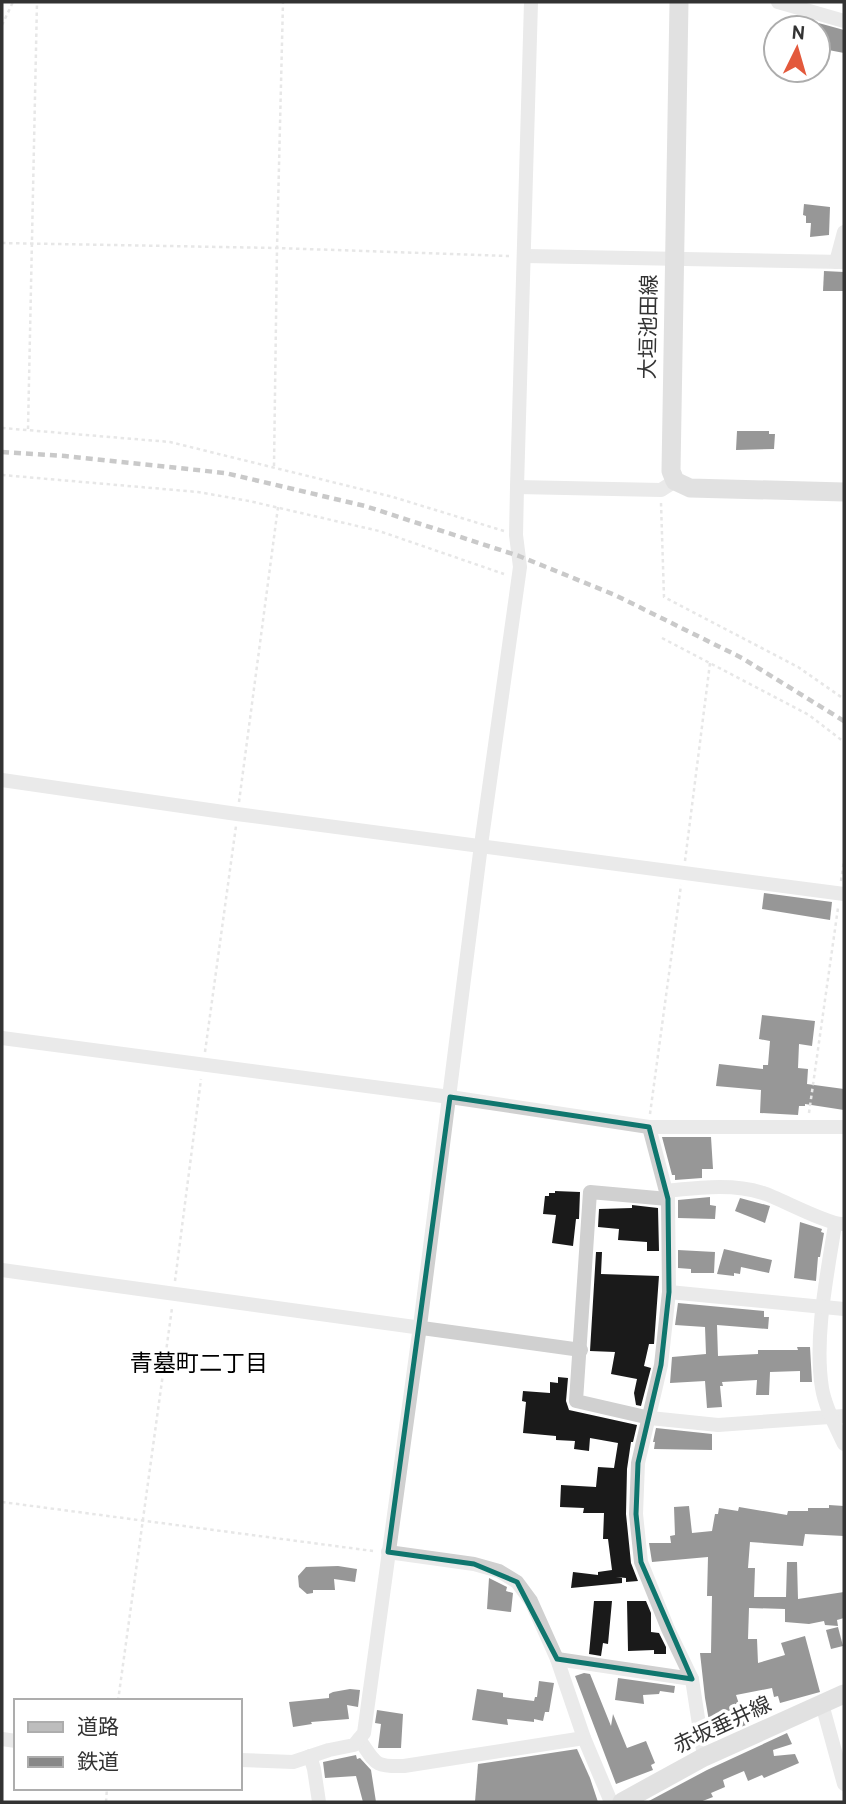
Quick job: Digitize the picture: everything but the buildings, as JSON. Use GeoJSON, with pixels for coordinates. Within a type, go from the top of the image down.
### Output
{"type":"FeatureCollection","features":[{"type":"Feature","properties":{"kind":"main road","name":"大垣池田線"},"geometry":{"type":"LineString","coordinates":[[668,485],[671,471],[680,2]]}},
{"type":"Feature","properties":{"kind":"main road"},"geometry":{"type":"LineString","coordinates":[[668,485],[690,488],[844,492]]}},
{"type":"Feature","properties":{"kind":"main road","name":"赤坂垂井線"},"geometry":{"type":"LineString","coordinates":[[622,1802],[704,1757],[844,1694]]}},
{"type":"Feature","properties":{"kind":"street"},"geometry":{"type":"LineString","coordinates":[[242,1760],[293,1762],[354,1745],[364,1733],[520,567],[516,535],[531,2]]}},
{"type":"Feature","properties":{"kind":"street"},"geometry":{"type":"LineString","coordinates":[[778,2],[844,21]]}},
{"type":"Feature","properties":{"kind":"street"},"geometry":{"type":"LineString","coordinates":[[525,256],[840,262],[844,233]]}},
{"type":"Feature","properties":{"kind":"street"},"geometry":{"type":"LineString","coordinates":[[517,487],[668,485]]}},
{"type":"Feature","properties":{"kind":"street"},"geometry":{"type":"LineString","coordinates":[[2,780],[842,894]]}},
{"type":"Feature","properties":{"kind":"street"},"geometry":{"type":"LineString","coordinates":[[2,1038],[450,1097],[649,1127],[844,1127]]}},
{"type":"Feature","properties":{"kind":"street"},"geometry":{"type":"LineString","coordinates":[[649,1127],[667,1195],[669,1292],[661,1365],[638,1463],[636,1514],[641,1562],[692,1679],[704,1757]]}},
{"type":"Feature","properties":{"kind":"street"},"geometry":{"type":"LineString","coordinates":[[838,1418],[718,1425],[650,1418],[576,1401],[590,1192],[667,1195],[731,1188],[760,1192],[839,1224],[823,1306],[822,1389],[838,1418],[844,1444]]}},
{"type":"Feature","properties":{"kind":"street"},"geometry":{"type":"LineString","coordinates":[[2,1270],[581,1350]]}},
{"type":"Feature","properties":{"kind":"street"},"geometry":{"type":"LineString","coordinates":[[669,1292],[844,1309]]}},
{"type":"Feature","properties":{"kind":"street"},"geometry":{"type":"LineString","coordinates":[[388,1552],[474,1564],[499,1571],[517,1582],[531,1601],[557,1659],[584,1738],[611,1802]]}},
{"type":"Feature","properties":{"kind":"street"},"geometry":{"type":"LineString","coordinates":[[557,1659],[692,1679]]}},
{"type":"Feature","properties":{"kind":"street"},"geometry":{"type":"LineString","coordinates":[[822,1704],[844,1784]]}},
{"type":"Feature","properties":{"kind":"street"},"geometry":{"type":"LineString","coordinates":[[359,1739],[382,1767],[404,1766],[584,1738]]}},
{"type":"Feature","properties":{"kind":"street"},"geometry":{"type":"LineString","coordinates":[[310,1756],[318,1802]]}},
{"type":"Feature","properties":{"kind":"path"},"geometry":{"type":"LineString","coordinates":[[2,25],[13,2]]}},
{"type":"Feature","properties":{"kind":"path"},"geometry":{"type":"LineString","coordinates":[[28,430],[37,2]]}},
{"type":"Feature","properties":{"kind":"path"},"geometry":{"type":"LineString","coordinates":[[274,466],[283,2]]}},
{"type":"Feature","properties":{"kind":"path"},"geometry":{"type":"LineString","coordinates":[[2,243],[525,256]]}},
{"type":"Feature","properties":{"kind":"path"},"geometry":{"type":"LineString","coordinates":[[2,428],[170,442],[393,497],[516,535]]}},
{"type":"Feature","properties":{"kind":"path"},"geometry":{"type":"LineString","coordinates":[[2,475],[198,492],[278,507],[379,531],[498,570],[518,580]]}},
{"type":"Feature","properties":{"kind":"path"},"geometry":{"type":"LineString","coordinates":[[668,485],[664,597],[798,667],[844,699]]}},
{"type":"Feature","properties":{"kind":"path"},"geometry":{"type":"LineString","coordinates":[[118,1699],[278,507]]}},
{"type":"Feature","properties":{"kind":"path"},"geometry":{"type":"LineString","coordinates":[[662,638],[809,715],[844,742]]}},
{"type":"Feature","properties":{"kind":"path"},"geometry":{"type":"LineString","coordinates":[[649,1127],[710,663]]}},
{"type":"Feature","properties":{"kind":"path"},"geometry":{"type":"LineString","coordinates":[[807,1127],[842,894],[844,860]]}},
{"type":"Feature","properties":{"kind":"path"},"geometry":{"type":"LineString","coordinates":[[2,1502],[388,1552]]}},
{"type":"Feature","properties":{"kind":"highlighted area"},"geometry":{"type":"Polygon","coordinates":[[[450,1097],[649,1127],[668,1199],[669,1292],[661,1365],[638,1463],[636,1514],[641,1562],[692,1679],[557,1659],[517,1582],[474,1564],[388,1552],[450,1097]]]}},
{"type":"Feature","properties":{"kind":"railway"},"geometry":{"type":"LineString","coordinates":[[2,452],[225,473],[365,506],[519,556],[615,595],[742,658],[844,721]]}},
{"type":"Feature","properties":{"kind":"district","name":"青墓町二丁目"},"geometry":{"type":"Point","coordinates":[199,1365]}}]}
